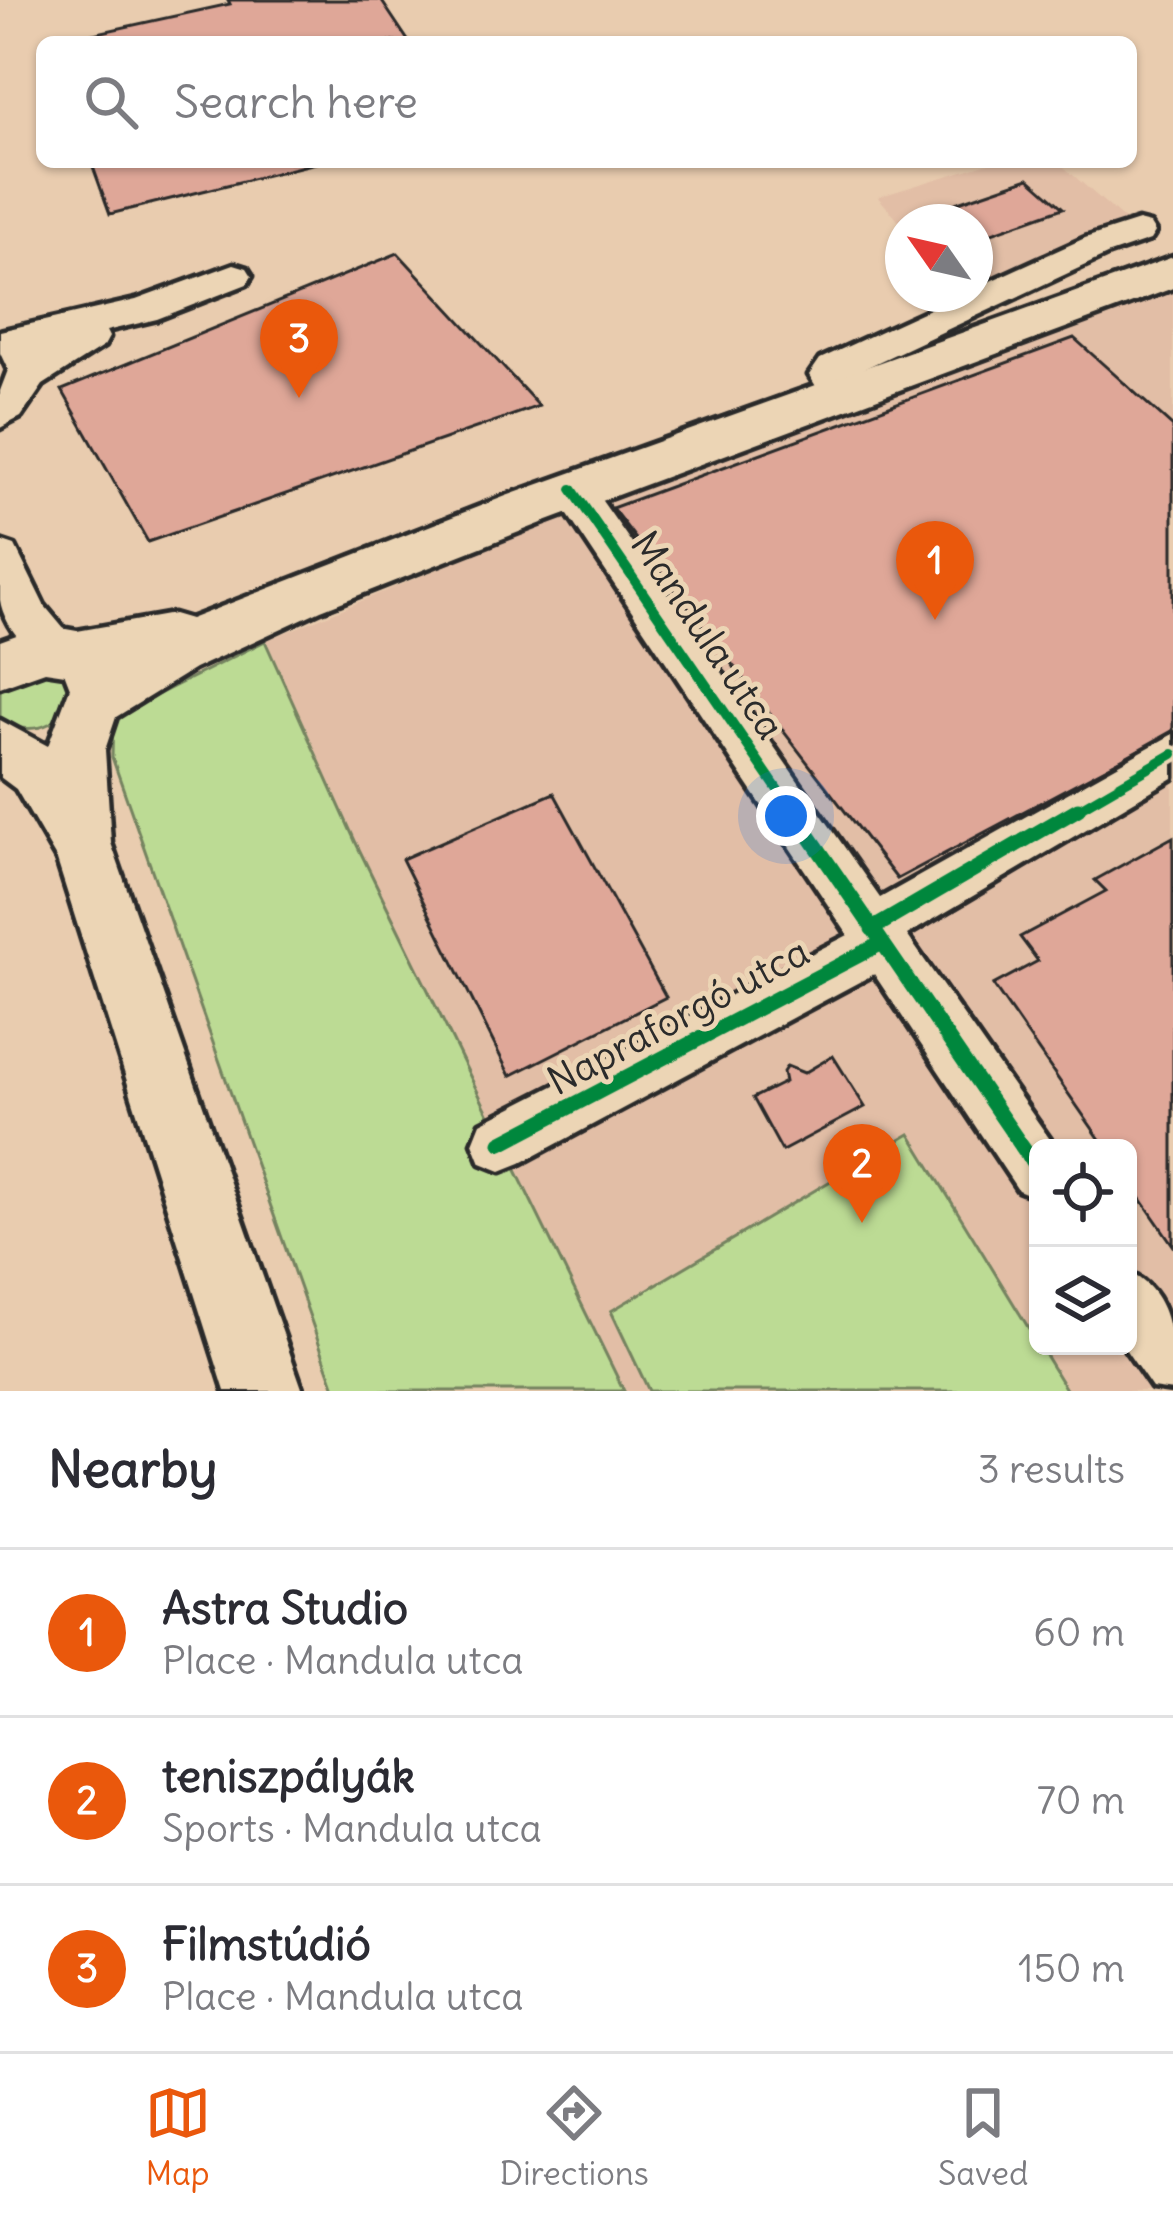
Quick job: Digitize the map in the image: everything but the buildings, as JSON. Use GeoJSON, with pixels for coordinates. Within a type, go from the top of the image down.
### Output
{"type":"FeatureCollection","features":[{"type":"Feature","properties":{"kind":"main road"},"geometry":{"type":"LineString","coordinates":[[0,664],[26,651],[79,680],[126,680],[258,614],[572,489],[1173,272]]}},
{"type":"Feature","properties":{"kind":"main road"},"geometry":{"type":"LineString","coordinates":[[3,746],[23,749],[58,740],[79,680]]}},
{"type":"Feature","properties":{"kind":"main road"},"geometry":{"type":"LineString","coordinates":[[79,680],[76,750],[85,852]]}},
{"type":"Feature","properties":{"kind":"main road"},"geometry":{"type":"LineString","coordinates":[[3,746],[37,771],[85,852],[265,1391]]}},
{"type":"Feature","properties":{"kind":"street"},"geometry":{"type":"LineString","coordinates":[[840,394],[828,375],[833,368],[1096,246],[1138,232]]}},
{"type":"Feature","properties":{"kind":"street"},"geometry":{"type":"LineString","coordinates":[[3,342],[144,310],[234,276]]}},
{"type":"Feature","properties":{"kind":"street"},"geometry":{"type":"LineString","coordinates":[[0,414],[18,397],[28,377],[144,310]]}},
{"type":"Feature","properties":{"kind":"street"},"geometry":{"type":"LineString","coordinates":[[3,342],[25,359],[28,377]]}},
{"type":"Feature","properties":{"kind":"street","name":"Mandula utca"},"geometry":{"type":"LineString","coordinates":[[572,489],[1029,1157]]}},
{"type":"Feature","properties":{"kind":"street"},"geometry":{"type":"LineString","coordinates":[[1,567],[28,616],[79,680]]}},
{"type":"Feature","properties":{"kind":"street","name":"Napraforgó utca"},"geometry":{"type":"LineString","coordinates":[[500,1143],[877,936],[1173,754]]}},
{"type":"Feature","properties":{"kind":"street"},"geometry":{"type":"LineString","coordinates":[[1137,1314],[1173,1367]]}},
{"type":"Feature","properties":{"kind":"shaded area"},"geometry":{"type":"Polygon","coordinates":[[[972,168],[1065,168],[1149,241],[993,306],[993,204],[885,205],[878,197],[972,168]]]}},
{"type":"Feature","properties":{"kind":"shaded area"},"geometry":{"type":"Polygon","coordinates":[[[1173,283],[1173,1391],[624,1391],[356,843],[265,641],[626,491],[1173,283]]]}},
{"type":"Feature","properties":{"kind":"green space"},"geometry":{"type":"Polygon","coordinates":[[[265,641],[356,843],[624,1391],[336,1391],[112,757],[113,717],[265,641]]]}},
{"type":"Feature","properties":{"kind":"green space"},"geometry":{"type":"Polygon","coordinates":[[[63,666],[77,683],[59,717],[27,728],[0,721],[0,689],[9,675],[63,666]]]}},
{"type":"Feature","properties":{"kind":"green space"},"geometry":{"type":"Polygon","coordinates":[[[910,1134],[1029,1329],[1029,1355],[1045,1355],[1067,1391],[649,1391],[611,1311],[910,1134]]]}},
{"type":"Feature","properties":{"kind":"cycle path"},"geometry":{"type":"LineString","coordinates":[[572,489],[1029,1157]]}},
{"type":"Feature","properties":{"kind":"cycle path"},"geometry":{"type":"LineString","coordinates":[[872,929],[1173,754]]}},
{"type":"Feature","properties":{"kind":"cycle path"},"geometry":{"type":"LineString","coordinates":[[501,1143],[882,943]]}},
{"type":"Feature","properties":{"kind":"place","name":"Filmstúdió"},"geometry":{"type":"Point","coordinates":[299,398]}},
{"type":"Feature","properties":{"kind":"place","name":"Astra Studio"},"geometry":{"type":"Point","coordinates":[935,620]}},
{"type":"Feature","properties":{"kind":"place","name":"teniszpályák"},"geometry":{"type":"Point","coordinates":[862,1223]}}]}
